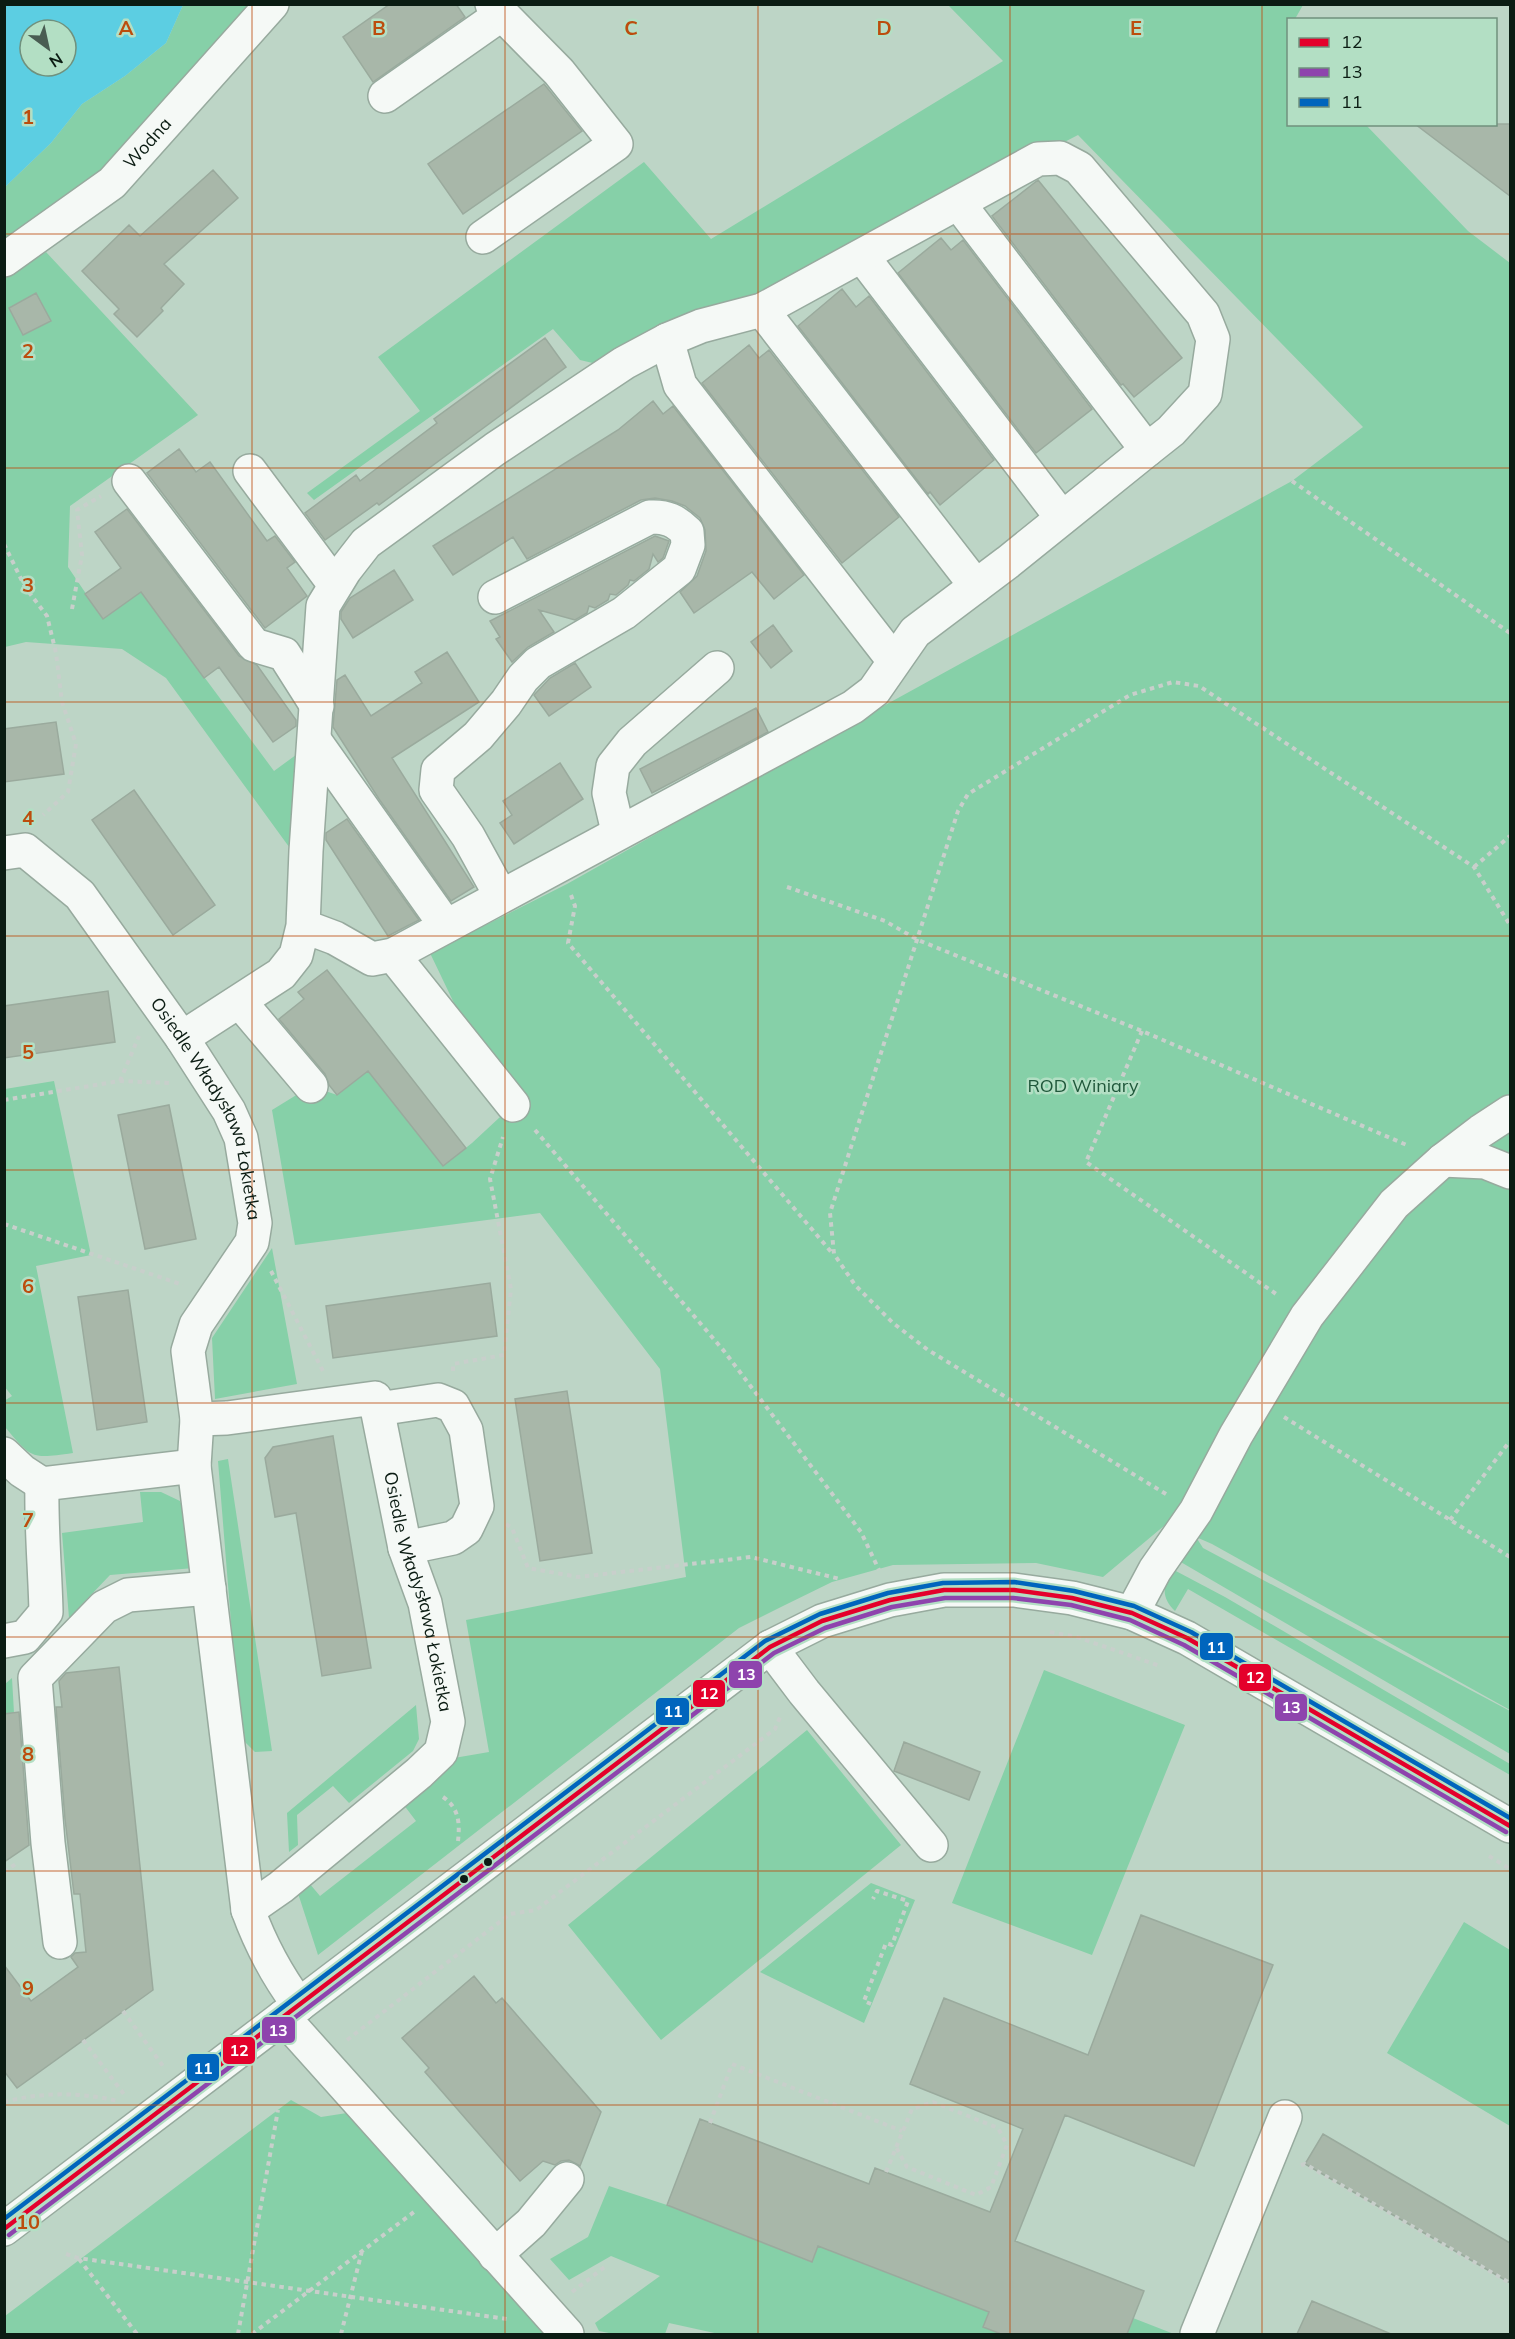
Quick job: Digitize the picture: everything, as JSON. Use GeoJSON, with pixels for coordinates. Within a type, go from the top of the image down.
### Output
{"type":"FeatureCollection","features":[{"type":"Feature","properties":{"kind":"street","name":"Wodna"},"geometry":{"type":"LineString","coordinates":[[4,260],[112,183],[272,4]]}},
{"type":"Feature","properties":{"kind":"street"},"geometry":{"type":"LineString","coordinates":[[386,96],[497,9],[560,72],[616,144],[483,237]]}},
{"type":"Feature","properties":{"kind":"street"},"geometry":{"type":"LineString","coordinates":[[182,1038],[281,974],[296,955],[303,926],[323,606],[335,585],[366,543],[495,449],[624,363],[667,340],[701,326],[762,310],[1038,159],[1060,158],[1079,168],[1203,314],[1213,339],[1205,394],[1171,430],[1147,450],[915,632],[874,691],[852,707],[393,956],[372,959],[335,938],[303,926]]}},
{"type":"Feature","properties":{"kind":"street"},"geometry":{"type":"LineString","coordinates":[[959,204],[1147,450]]}},
{"type":"Feature","properties":{"kind":"street"},"geometry":{"type":"LineString","coordinates":[[862,256],[1062,518]]}},
{"type":"Feature","properties":{"kind":"street"},"geometry":{"type":"LineString","coordinates":[[762,310],[976,586]]}},
{"type":"Feature","properties":{"kind":"street"},"geometry":{"type":"LineString","coordinates":[[667,340],[680,385],[894,661]]}},
{"type":"Feature","properties":{"kind":"street"},"geometry":{"type":"LineString","coordinates":[[250,471],[335,585]]}},
{"type":"Feature","properties":{"kind":"street"},"geometry":{"type":"LineString","coordinates":[[129,481],[254,645],[284,654],[317,706]]}},
{"type":"Feature","properties":{"kind":"street"},"geometry":{"type":"LineString","coordinates":[[495,597],[650,517],[663,516],[687,532],[688,545],[679,569],[624,613],[538,663],[523,678],[507,703],[478,736],[438,770],[436,789],[468,836],[501,896]]}},
{"type":"Feature","properties":{"kind":"street"},"geometry":{"type":"LineString","coordinates":[[620,832],[609,793],[614,766],[632,742],[717,669]]}},
{"type":"Feature","properties":{"kind":"street"},"geometry":{"type":"LineString","coordinates":[[315,741],[446,926]]}},
{"type":"Feature","properties":{"kind":"street","name":"Osiedle Władysława Łokietka"},"geometry":{"type":"LineString","coordinates":[[4,853],[25,850],[80,895],[182,1038],[229,1111],[241,1138],[255,1223],[252,1242],[196,1325],[188,1351],[197,1419],[194,1466],[248,1911],[261,1946],[291,2011],[439,2194],[567,2334]]}},
{"type":"Feature","properties":{"kind":"street"},"geometry":{"type":"LineString","coordinates":[[393,956],[513,1105]]}},
{"type":"Feature","properties":{"kind":"street"},"geometry":{"type":"LineString","coordinates":[[240,1002],[311,1086]]}},
{"type":"Feature","properties":{"kind":"street"},"geometry":{"type":"LineString","coordinates":[[1132,1612],[1155,1570],[1196,1511],[1257,1400],[1307,1316],[1394,1204],[1443,1160],[1510,1112]]}},
{"type":"Feature","properties":{"kind":"street"},"geometry":{"type":"LineString","coordinates":[[1443,1160],[1485,1162],[1510,1172]]}},
{"type":"Feature","properties":{"kind":"street"},"geometry":{"type":"LineString","coordinates":[[197,1419],[227,1418],[375,1398],[378,1409],[438,1400],[453,1406],[466,1430],[477,1506],[466,1529],[453,1538],[405,1548]]}},
{"type":"Feature","properties":{"kind":"street","name":"Osiedle Władysława Łokietka"},"geometry":{"type":"LineString","coordinates":[[248,1911],[419,1773],[441,1752],[448,1722],[425,1603],[405,1548],[378,1409]]}},
{"type":"Feature","properties":{"kind":"street"},"geometry":{"type":"LineString","coordinates":[[4,1454],[22,1471],[42,1484],[194,1466]]}},
{"type":"Feature","properties":{"kind":"street"},"geometry":{"type":"LineString","coordinates":[[4,1641],[25,1637],[46,1612],[45,1562],[41,1534],[42,1484]]}},
{"type":"Feature","properties":{"kind":"street"},"geometry":{"type":"LineString","coordinates":[[60,1942],[48,1843],[35,1678],[104,1607],[128,1595],[209,1588]]}},
{"type":"Feature","properties":{"kind":"street"},"geometry":{"type":"LineString","coordinates":[[4,2229],[770,1647],[822,1621],[890,1600],[944,1590],[1014,1590],[1072,1598],[1132,1612],[1187,1638],[1510,1826]]}},
{"type":"Feature","properties":{"kind":"street"},"geometry":{"type":"LineString","coordinates":[[770,1647],[804,1692],[930,1845]]}},
{"type":"Feature","properties":{"kind":"street"},"geometry":{"type":"LineString","coordinates":[[1197,2334],[1285,2117]]}},
{"type":"Feature","properties":{"kind":"street"},"geometry":{"type":"LineString","coordinates":[[495,2256],[531,2223],[567,2179]]}},
{"type":"Feature","properties":{"kind":"path"},"geometry":{"type":"LineString","coordinates":[[72,609],[82,555],[77,510],[129,481]]}},
{"type":"Feature","properties":{"kind":"path"},"geometry":{"type":"LineString","coordinates":[[1292,481],[1510,633]]}},
{"type":"Feature","properties":{"kind":"path"},"geometry":{"type":"LineString","coordinates":[[4,544],[25,587],[47,616],[56,652],[62,702],[76,744],[68,792],[42,815]]}},
{"type":"Feature","properties":{"kind":"path"},"geometry":{"type":"LineString","coordinates":[[834,1254],[830,1213],[958,812],[968,794],[1130,695],[1173,682],[1199,686],[1474,867],[1510,925]]}},
{"type":"Feature","properties":{"kind":"path"},"geometry":{"type":"LineString","coordinates":[[1474,867],[1510,836]]}},
{"type":"Feature","properties":{"kind":"path"},"geometry":{"type":"LineString","coordinates":[[787,887],[885,921],[918,940],[1142,1031],[1443,1160]]}},
{"type":"Feature","properties":{"kind":"path"},"geometry":{"type":"LineString","coordinates":[[570,891],[575,906],[568,943],[834,1254],[855,1285],[893,1323],[928,1350],[1196,1511]]}},
{"type":"Feature","properties":{"kind":"path"},"geometry":{"type":"LineString","coordinates":[[1142,1031],[1086,1162],[1307,1316]]}},
{"type":"Feature","properties":{"kind":"path"},"geometry":{"type":"LineString","coordinates":[[120,1081],[141,1033]]}},
{"type":"Feature","properties":{"kind":"path"},"geometry":{"type":"LineString","coordinates":[[4,1100],[120,1081],[167,1084],[176,1082]]}},
{"type":"Feature","properties":{"kind":"path"},"geometry":{"type":"LineString","coordinates":[[453,1406],[453,1364],[504,1354],[512,1289],[490,1179],[513,1105]]}},
{"type":"Feature","properties":{"kind":"path"},"geometry":{"type":"LineString","coordinates":[[513,1105],[738,1370],[861,1533],[883,1579],[890,1600]]}},
{"type":"Feature","properties":{"kind":"path"},"geometry":{"type":"LineString","coordinates":[[4,1224],[185,1286],[179,1294]]}},
{"type":"Feature","properties":{"kind":"path"},"geometry":{"type":"LineString","coordinates":[[252,1242],[273,1274],[315,1358],[343,1401]]}},
{"type":"Feature","properties":{"kind":"path"},"geometry":{"type":"LineString","coordinates":[[1257,1400],[1510,1557]]}},
{"type":"Feature","properties":{"kind":"path"},"geometry":{"type":"LineString","coordinates":[[1450,1520],[1510,1442]]}},
{"type":"Feature","properties":{"kind":"path"},"geometry":{"type":"LineString","coordinates":[[477,1506],[512,1528],[528,1568],[578,1578],[751,1557],[848,1581]]}},
{"type":"Feature","properties":{"kind":"path"},"geometry":{"type":"LineString","coordinates":[[419,1773],[434,1791],[450,1802],[458,1815],[460,1826],[458,1846]]}},
{"type":"Feature","properties":{"kind":"path"},"geometry":{"type":"LineString","coordinates":[[871,2004],[864,2001],[886,1943],[892,1945],[908,1901],[877,1891],[873,1899]]}},
{"type":"Feature","properties":{"kind":"path"},"geometry":{"type":"LineString","coordinates":[[123,2011],[169,2074]]}},
{"type":"Feature","properties":{"kind":"path"},"geometry":{"type":"LineString","coordinates":[[4,2102],[65,2093],[98,2096],[131,2103],[83,2040]]}},
{"type":"Feature","properties":{"kind":"path"},"geometry":{"type":"LineString","coordinates":[[710,2122],[732,2064],[902,2131]]}},
{"type":"Feature","properties":{"kind":"path"},"geometry":{"type":"LineString","coordinates":[[886,2172],[902,2131],[912,2109],[933,2102],[998,2128],[1007,2145],[991,2187],[976,2195],[907,2167],[896,2147]]}},
{"type":"Feature","properties":{"kind":"path"},"geometry":{"type":"LineString","coordinates":[[238,2334],[278,2109]]}},
{"type":"Feature","properties":{"kind":"path"},"geometry":{"type":"LineString","coordinates":[[1300,2166],[1305,2164],[1510,2283]]}},
{"type":"Feature","properties":{"kind":"path"},"geometry":{"type":"LineString","coordinates":[[252,2334],[439,2194]]}},
{"type":"Feature","properties":{"kind":"path"},"geometry":{"type":"LineString","coordinates":[[341,2334],[362,2251]]}},
{"type":"Feature","properties":{"kind":"path"},"geometry":{"type":"LineString","coordinates":[[66,2254],[78,2258],[516,2320]]}},
{"type":"Feature","properties":{"kind":"path"},"geometry":{"type":"LineString","coordinates":[[78,2258],[137,2334]]}},
{"type":"Feature","properties":{"kind":"path"},"geometry":{"type":"LineString","coordinates":[[567,2296],[606,2266]]}},
{"type":"Feature","properties":{"kind":"green space"},"geometry":{"type":"Polygon","coordinates":[[[183,5],[253,5],[98,176],[5,243],[5,187],[51,143],[82,104],[125,76],[166,43],[183,5]]]}},
{"type":"Feature","properties":{"kind":"green space","name":"ROD Winiary"},"geometry":{"type":"Polygon","coordinates":[[[948,5],[1303,5],[1296,18],[1287,18],[1287,126],[1367,126],[1468,231],[1510,263],[1510,1710],[1196,1537],[1203,1548],[1510,1711],[1510,1754],[1179,1561],[1171,1520],[1103,1577],[1036,1563],[893,1565],[832,1582],[739,1628],[318,1955],[295,1884],[304,1877],[320,1896],[416,1821],[400,1800],[454,1758],[489,1752],[466,1620],[686,1577],[660,1369],[540,1213],[295,1245],[272,1110],[311,1086],[337,1095],[368,1071],[443,1166],[513,1105],[465,1026],[430,953],[567,884],[858,720],[1292,481],[1363,427],[1078,135],[759,300],[597,364],[580,360],[553,329],[314,500],[307,493],[420,411],[378,357],[644,162],[711,239],[1003,61],[948,5]]]}},
{"type":"Feature","properties":{"kind":"green space"},"geometry":{"type":"Polygon","coordinates":[[[46,252],[198,415],[70,506],[68,567],[103,619],[141,592],[274,771],[315,741],[292,851],[166,678],[122,649],[26,642],[5,647],[4,279],[46,252]]]}},
{"type":"Feature","properties":{"kind":"green space"},"geometry":{"type":"Polygon","coordinates":[[[54,1081],[91,1255],[36,1266],[73,1453],[40,1456],[27,1451],[5,1427],[4,1401],[12,1396],[4,1386],[5,1089],[54,1081]]]}},
{"type":"Feature","properties":{"kind":"green space"},"geometry":{"type":"Polygon","coordinates":[[[272,1248],[297,1384],[215,1399],[212,1338],[272,1248]]]}},
{"type":"Feature","properties":{"kind":"green space"},"geometry":{"type":"Polygon","coordinates":[[[228,1459],[272,1751],[255,1752],[243,1740],[239,1721],[218,1461],[228,1459]]]}},
{"type":"Feature","properties":{"kind":"green space"},"geometry":{"type":"Polygon","coordinates":[[[140,1492],[161,1492],[180,1501],[188,1521],[194,1568],[110,1575],[69,1618],[62,1533],[143,1522],[140,1492]]]}},
{"type":"Feature","properties":{"kind":"green space"},"geometry":{"type":"Polygon","coordinates":[[[1174,1570],[1225,1597],[1510,1764],[1510,1775],[1188,1589],[1175,1611],[1165,1596],[1165,1586],[1174,1570]]]}},
{"type":"Feature","properties":{"kind":"green space"},"geometry":{"type":"Polygon","coordinates":[[[1044,1670],[1185,1725],[1092,1955],[952,1903],[1044,1670]]]}},
{"type":"Feature","properties":{"kind":"green space"},"geometry":{"type":"Polygon","coordinates":[[[12,1678],[14,1713],[5,1714],[5,1684],[12,1678]]]}},
{"type":"Feature","properties":{"kind":"green space"},"geometry":{"type":"Polygon","coordinates":[[[416,1705],[419,1739],[413,1751],[349,1803],[333,1786],[297,1815],[298,1845],[289,1852],[287,1813],[416,1705]]]}},
{"type":"Feature","properties":{"kind":"green space"},"geometry":{"type":"Polygon","coordinates":[[[807,1730],[901,1845],[661,2040],[568,1925],[807,1730]]]}},
{"type":"Feature","properties":{"kind":"green space"},"geometry":{"type":"Polygon","coordinates":[[[871,1883],[915,1900],[864,2023],[760,1972],[871,1883]]]}},
{"type":"Feature","properties":{"kind":"green space"},"geometry":{"type":"Polygon","coordinates":[[[1464,1922],[1510,1950],[1510,2126],[1387,2053],[1464,1922]]]}},
{"type":"Feature","properties":{"kind":"green space"},"geometry":{"type":"Polygon","coordinates":[[[291,2100],[321,2117],[347,2113],[548,2334],[5,2334],[5,2316],[291,2100]]]}},
{"type":"Feature","properties":{"kind":"green space"},"geometry":{"type":"Polygon","coordinates":[[[609,2186],[667,2205],[811,2262],[823,2232],[843,2256],[959,2300],[993,2300],[983,2327],[1001,2334],[719,2334],[669,2323],[665,2334],[614,2334],[599,2331],[595,2323],[660,2276],[611,2256],[569,2280],[550,2259],[588,2237],[609,2186]]]}},
{"type":"Feature","properties":{"kind":"green space"},"geometry":{"type":"Polygon","coordinates":[[[1133,2318],[1174,2334],[1127,2334],[1133,2318]]]}},
{"type":"Feature","properties":{"kind":"water"},"geometry":{"type":"Polygon","coordinates":[[[5,4],[183,5],[166,43],[125,76],[82,104],[51,143],[5,187],[5,4]]]}},
{"type":"Feature","properties":{"kind":"building"},"geometry":{"type":"Polygon","coordinates":[[[390,4],[456,4],[465,17],[373,82],[343,37],[390,4]]]}},
{"type":"Feature","properties":{"kind":"building"},"geometry":{"type":"Polygon","coordinates":[[[544,84],[582,131],[463,214],[428,164],[544,84]]]}},
{"type":"Feature","properties":{"kind":"building"},"geometry":{"type":"Polygon","coordinates":[[[1510,124],[1510,196],[1418,126],[1510,124]]]}},
{"type":"Feature","properties":{"kind":"building"},"geometry":{"type":"Polygon","coordinates":[[[213,170],[238,198],[164,264],[184,284],[161,308],[163,311],[137,337],[114,314],[119,309],[82,271],[129,225],[140,236],[213,170]]]}},
{"type":"Feature","properties":{"kind":"building"},"geometry":{"type":"Polygon","coordinates":[[[1038,180],[1182,358],[1134,397],[1123,384],[1121,385],[992,216],[1038,180]]]}},
{"type":"Feature","properties":{"kind":"building"},"geometry":{"type":"Polygon","coordinates":[[[941,238],[951,250],[963,240],[1092,409],[1036,453],[898,273],[941,238]]]}},
{"type":"Feature","properties":{"kind":"building"},"geometry":{"type":"Polygon","coordinates":[[[842,289],[856,307],[869,296],[994,460],[940,505],[930,492],[928,494],[798,326],[842,289]]]}},
{"type":"Feature","properties":{"kind":"building"},"geometry":{"type":"Polygon","coordinates":[[[36,293],[51,321],[23,335],[9,308],[36,293]]]}},
{"type":"Feature","properties":{"kind":"building"},"geometry":{"type":"Polygon","coordinates":[[[545,338],[566,367],[379,505],[377,503],[325,540],[305,513],[356,475],[360,481],[437,423],[434,419],[545,338]]]}},
{"type":"Feature","properties":{"kind":"building"},"geometry":{"type":"Polygon","coordinates":[[[749,345],[759,358],[769,350],[899,517],[842,563],[702,383],[749,345]]]}},
{"type":"Feature","properties":{"kind":"building"},"geometry":{"type":"Polygon","coordinates":[[[653,401],[663,414],[673,406],[804,575],[774,599],[752,572],[694,613],[680,592],[697,576],[706,551],[705,530],[700,518],[685,506],[655,498],[641,500],[527,559],[513,537],[453,575],[433,546],[618,430],[653,401]]]}},
{"type":"Feature","properties":{"kind":"building"},"geometry":{"type":"Polygon","coordinates":[[[179,449],[196,472],[210,462],[267,541],[275,536],[295,562],[287,568],[307,596],[265,628],[147,473],[179,449]]]}},
{"type":"Feature","properties":{"kind":"building"},"geometry":{"type":"Polygon","coordinates":[[[127,509],[239,656],[257,665],[296,720],[296,726],[273,742],[219,667],[204,678],[141,592],[103,619],[85,594],[121,568],[95,532],[127,509]]]}},
{"type":"Feature","properties":{"kind":"building"},"geometry":{"type":"Polygon","coordinates":[[[655,536],[669,541],[663,558],[658,562],[653,554],[649,569],[634,581],[630,580],[628,585],[616,595],[610,594],[608,600],[595,608],[589,606],[587,613],[575,620],[539,610],[554,632],[528,647],[512,662],[496,639],[500,637],[490,621],[655,536]]]}},
{"type":"Feature","properties":{"kind":"building"},"geometry":{"type":"Polygon","coordinates":[[[394,570],[413,600],[353,638],[341,619],[341,612],[350,598],[394,570]]]}},
{"type":"Feature","properties":{"kind":"building"},"geometry":{"type":"Polygon","coordinates":[[[773,625],[792,651],[771,668],[751,642],[773,625]]]}},
{"type":"Feature","properties":{"kind":"building"},"geometry":{"type":"Polygon","coordinates":[[[447,652],[479,702],[392,758],[474,887],[451,901],[379,799],[333,727],[337,680],[345,675],[371,716],[422,683],[415,672],[447,652]]]}},
{"type":"Feature","properties":{"kind":"building"},"geometry":{"type":"Polygon","coordinates":[[[575,663],[591,687],[549,716],[534,695],[550,678],[575,663]]]}},
{"type":"Feature","properties":{"kind":"building"},"geometry":{"type":"Polygon","coordinates":[[[756,708],[768,732],[652,793],[640,769],[756,708]]]}},
{"type":"Feature","properties":{"kind":"building"},"geometry":{"type":"Polygon","coordinates":[[[56,722],[64,774],[4,782],[4,729],[56,722]]]}},
{"type":"Feature","properties":{"kind":"building"},"geometry":{"type":"Polygon","coordinates":[[[560,763],[583,799],[514,844],[500,823],[512,815],[503,801],[560,763]]]}},
{"type":"Feature","properties":{"kind":"building"},"geometry":{"type":"Polygon","coordinates":[[[134,790],[215,905],[173,935],[92,820],[134,790]]]}},
{"type":"Feature","properties":{"kind":"building"},"geometry":{"type":"Polygon","coordinates":[[[347,819],[419,920],[388,936],[326,840],[326,833],[347,819]]]}},
{"type":"Feature","properties":{"kind":"building"},"geometry":{"type":"Polygon","coordinates":[[[327,970],[466,1148],[443,1166],[368,1071],[337,1095],[329,1085],[325,1074],[279,1019],[304,999],[298,992],[327,970]]]}},
{"type":"Feature","properties":{"kind":"building"},"geometry":{"type":"Polygon","coordinates":[[[108,991],[115,1042],[4,1058],[4,1006],[108,991]]]}},
{"type":"Feature","properties":{"kind":"building"},"geometry":{"type":"Polygon","coordinates":[[[169,1105],[196,1239],[145,1249],[118,1115],[169,1105]]]}},
{"type":"Feature","properties":{"kind":"building"},"geometry":{"type":"Polygon","coordinates":[[[490,1283],[497,1336],[333,1358],[326,1306],[490,1283]]]}},
{"type":"Feature","properties":{"kind":"building"},"geometry":{"type":"Polygon","coordinates":[[[128,1290],[147,1422],[97,1430],[78,1297],[128,1290]]]}},
{"type":"Feature","properties":{"kind":"building"},"geometry":{"type":"Polygon","coordinates":[[[567,1391],[592,1553],[540,1561],[515,1399],[567,1391]]]}},
{"type":"Feature","properties":{"kind":"building"},"geometry":{"type":"Polygon","coordinates":[[[333,1436],[371,1668],[322,1676],[296,1513],[275,1517],[265,1458],[273,1447],[333,1436]]]}},
{"type":"Feature","properties":{"kind":"building"},"geometry":{"type":"Polygon","coordinates":[[[119,1667],[153,1990],[17,2088],[4,2071],[4,1965],[31,2001],[78,1967],[71,1957],[75,1953],[86,1952],[80,1894],[74,1894],[65,1819],[56,1707],[62,1707],[59,1681],[66,1673],[119,1667]]]}},
{"type":"Feature","properties":{"kind":"building"},"geometry":{"type":"Polygon","coordinates":[[[19,1712],[29,1845],[4,1862],[4,1714],[19,1712]]]}},
{"type":"Feature","properties":{"kind":"building"},"geometry":{"type":"Polygon","coordinates":[[[904,1742],[980,1772],[969,1800],[894,1771],[904,1742]]]}},
{"type":"Feature","properties":{"kind":"building"},"geometry":{"type":"Polygon","coordinates":[[[1141,1915],[1273,1965],[1194,2166],[1065,2115],[1015,2241],[1144,2291],[1127,2334],[1001,2334],[983,2327],[989,2312],[818,2246],[812,2262],[667,2205],[700,2119],[869,2184],[875,2168],[990,2212],[1023,2129],[910,2084],[944,1998],[1088,2055],[1141,1915]]]}},
{"type":"Feature","properties":{"kind":"building"},"geometry":{"type":"Polygon","coordinates":[[[474,1976],[496,2003],[502,1998],[601,2112],[580,2166],[569,2160],[555,2165],[543,2161],[520,2181],[425,2072],[429,2068],[402,2038],[474,1976]]]}},
{"type":"Feature","properties":{"kind":"building"},"geometry":{"type":"Polygon","coordinates":[[[1323,2134],[1510,2243],[1510,2283],[1305,2164],[1323,2134]]]}},
{"type":"Feature","properties":{"kind":"building"},"geometry":{"type":"Polygon","coordinates":[[[1312,2301],[1391,2334],[1297,2334],[1312,2301]]]}},
{"type":"Feature","properties":{"kind":"transit line","name":"11"},"geometry":{"type":"LineString","coordinates":[[4,2219],[765,1641],[820,1614],[888,1593],[943,1583],[1014,1582],[1074,1591],[1134,1606],[1191,1632],[1510,1818]]}},
{"type":"Feature","properties":{"kind":"transit line","name":"12"},"geometry":{"type":"LineString","coordinates":[[4,2229],[770,1647],[822,1621],[890,1600],[944,1590],[1014,1590],[1072,1598],[1132,1613],[1187,1638],[1510,1826]]}},
{"type":"Feature","properties":{"kind":"transit line","name":"13"},"geometry":{"type":"LineString","coordinates":[[9,2235],[774,1653],[825,1628],[892,1607],[945,1598],[1013,1598],[1071,1605],[1130,1620],[1184,1645],[1506,1832]]}}]}
